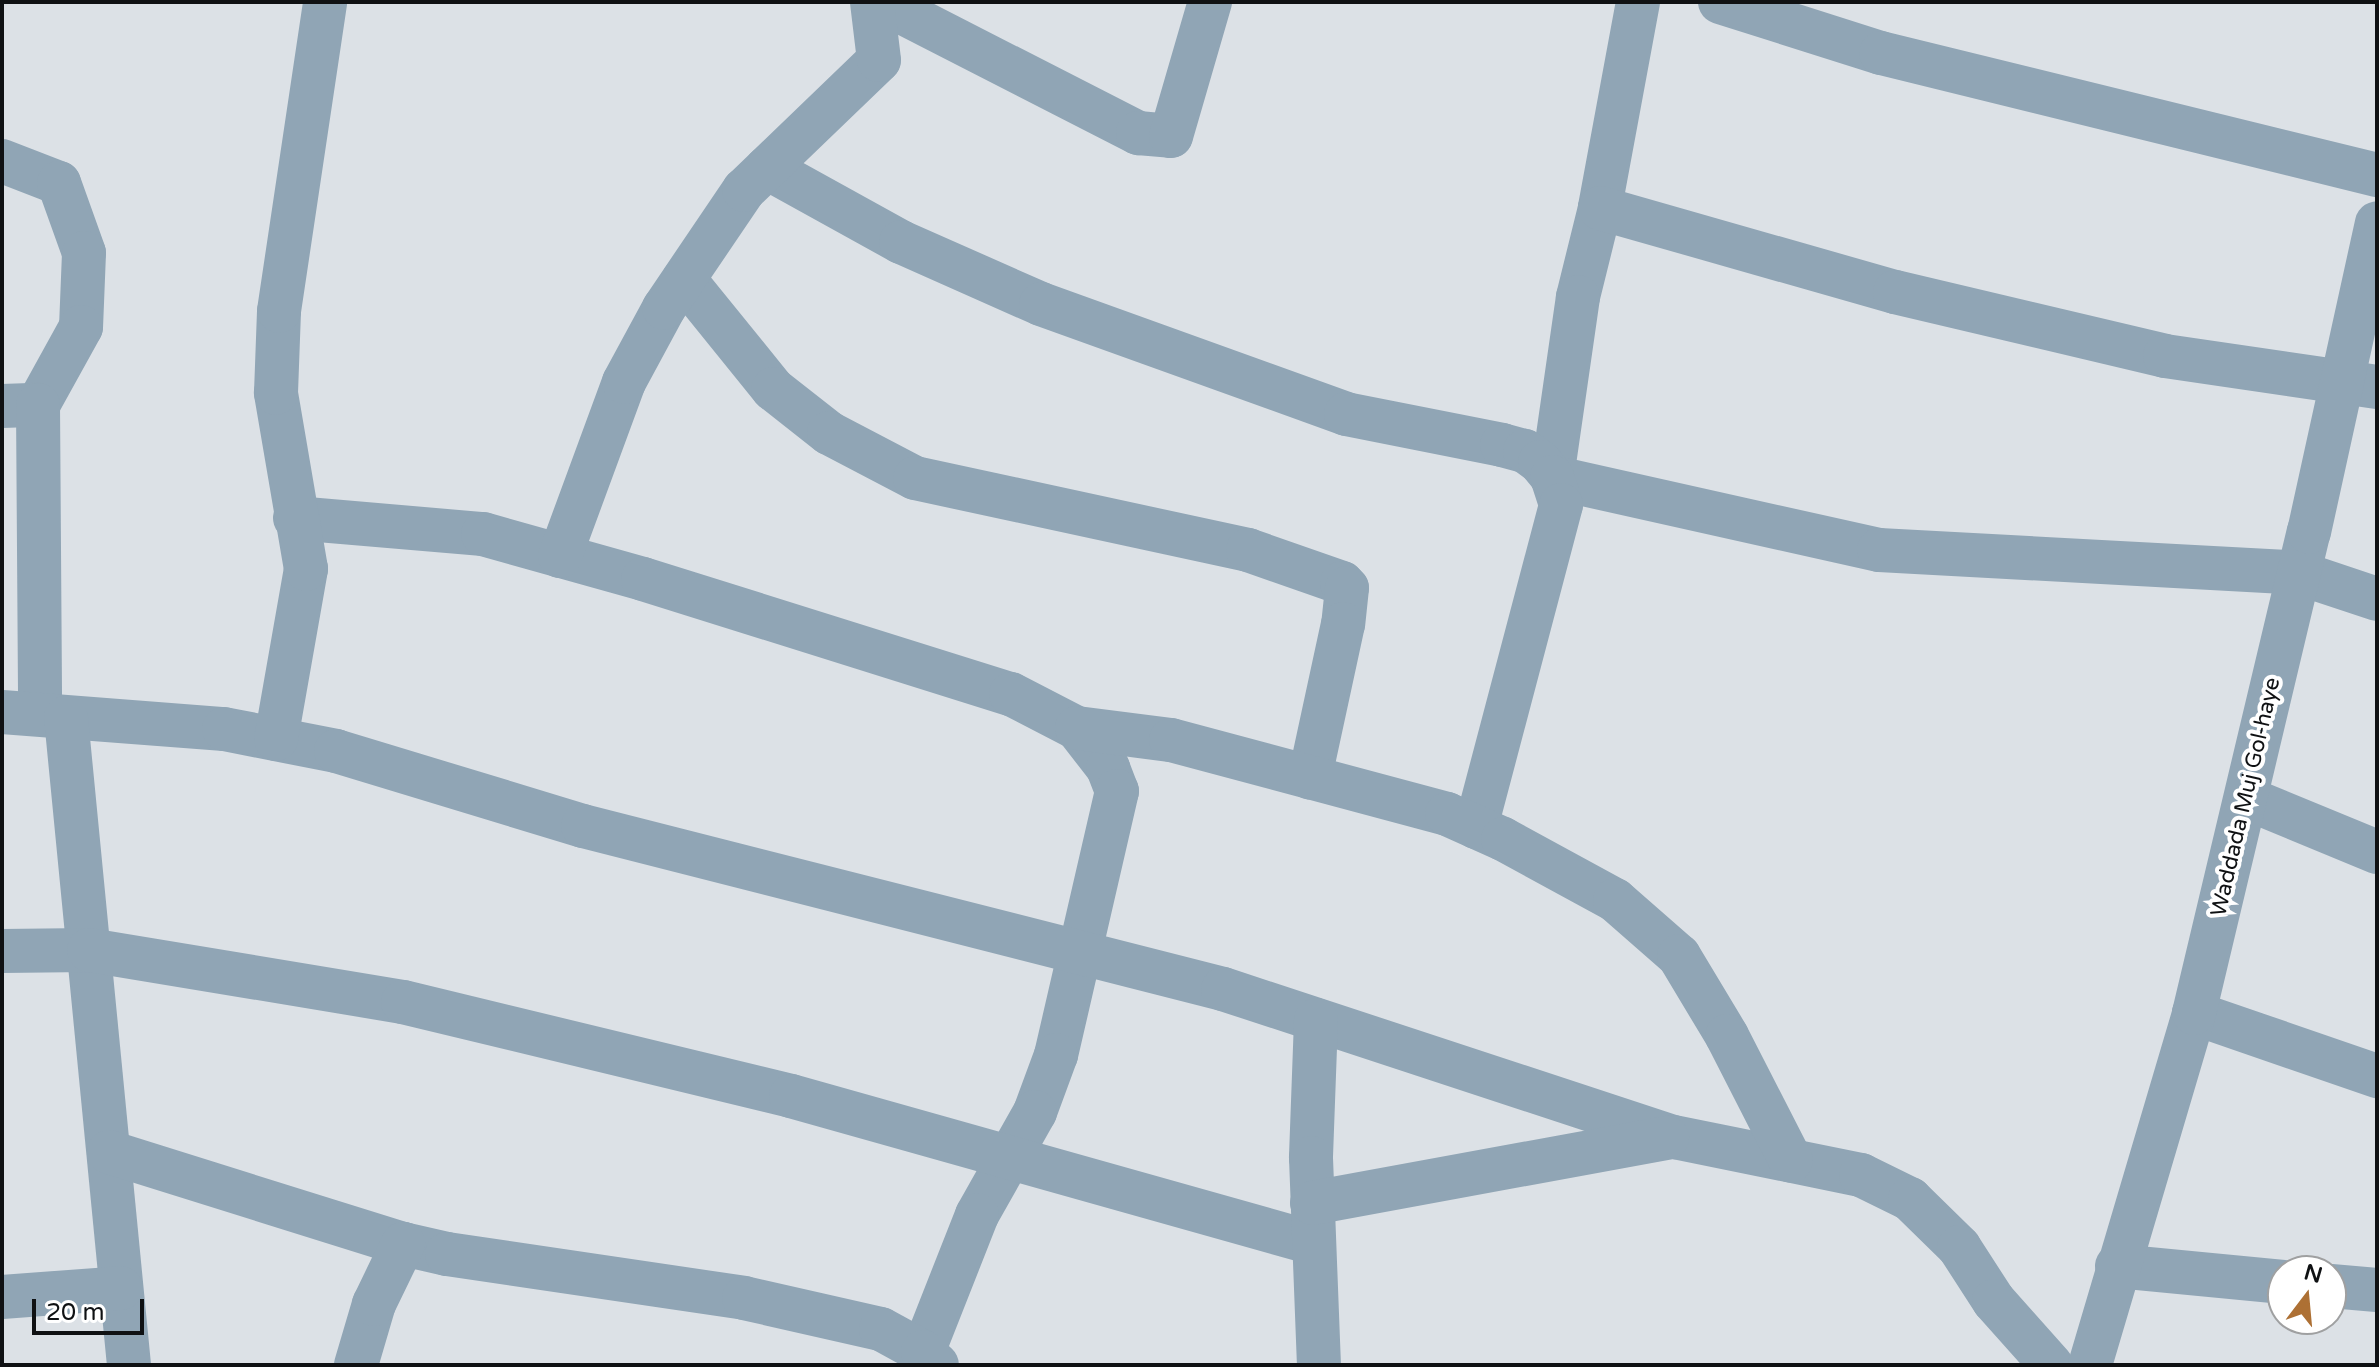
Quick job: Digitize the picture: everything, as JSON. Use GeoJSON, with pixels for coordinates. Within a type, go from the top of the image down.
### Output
{"type":"FeatureCollection","features":[{"type":"Feature","properties":{"kind":"street"},"geometry":{"type":"LineString","coordinates":[[276,739],[306,569],[276,393],[279,311],[325,2]]}},
{"type":"Feature","properties":{"kind":"street"},"geometry":{"type":"LineString","coordinates":[[560,556],[624,382],[684,279],[744,190],[879,60],[872,2]]}},
{"type":"Feature","properties":{"kind":"street"},"geometry":{"type":"LineString","coordinates":[[882,2],[1138,133],[1171,136],[1210,2]]}},
{"type":"Feature","properties":{"kind":"street"},"geometry":{"type":"LineString","coordinates":[[1476,827],[1561,505],[1552,477],[1578,297],[1600,208],[1638,2]]}},
{"type":"Feature","properties":{"kind":"street"},"geometry":{"type":"LineString","coordinates":[[1720,2],[1881,53],[2377,175]]}},
{"type":"Feature","properties":{"kind":"street"},"geometry":{"type":"LineString","coordinates":[[2,161],[59,183],[84,253],[81,327],[20,405],[36,714],[89,950],[129,1365]]}},
{"type":"Feature","properties":{"kind":"street"},"geometry":{"type":"LineString","coordinates":[[767,168],[901,242],[1041,304],[1346,414],[1525,451],[1552,477],[1879,550],[2299,573],[2377,599]]}},
{"type":"Feature","properties":{"kind":"street"},"geometry":{"type":"LineString","coordinates":[[1600,208],[1895,292],[2150,353],[2360,383]]}},
{"type":"Feature","properties":{"kind":"street","name":"Waddada Muj Gol-haye"},"geometry":{"type":"LineString","coordinates":[[2090,1365],[2194,1013],[2299,573],[2360,383],[2377,223]]}},
{"type":"Feature","properties":{"kind":"street"},"geometry":{"type":"LineString","coordinates":[[684,279],[773,389],[829,433],[915,478],[1248,550],[1342,583],[1347,588],[1343,624],[1310,777]]}},
{"type":"Feature","properties":{"kind":"street"},"geometry":{"type":"LineString","coordinates":[[295,518],[483,534],[1011,694],[1077,728],[1171,740],[1447,814],[1615,900],[1679,956],[1727,1036],[1791,1161]]}},
{"type":"Feature","properties":{"kind":"street"},"geometry":{"type":"LineString","coordinates":[[36,714],[224,729],[336,751],[583,826],[1080,950],[1223,989],[1674,1137],[1861,1175],[1910,1199],[1959,1247],[1994,1301],[2051,1365]]}},
{"type":"Feature","properties":{"kind":"street"},"geometry":{"type":"LineString","coordinates":[[109,1152],[403,1244],[447,1254],[744,1298],[881,1329],[927,1361],[977,1215],[1035,1112],[1056,1055],[1117,791],[1108,768],[1077,728]]}},
{"type":"Feature","properties":{"kind":"street"},"geometry":{"type":"LineString","coordinates":[[2246,798],[2377,852]]}},
{"type":"Feature","properties":{"kind":"street"},"geometry":{"type":"LineString","coordinates":[[2,951],[89,950],[403,1002],[791,1096],[1011,1158],[1312,1223],[1674,1137]]}},
{"type":"Feature","properties":{"kind":"street"},"geometry":{"type":"LineString","coordinates":[[2194,1013],[2377,1076]]}},
{"type":"Feature","properties":{"kind":"street"},"geometry":{"type":"LineString","coordinates":[[1316,1020],[1312,1223],[1319,1365]]}},
{"type":"Feature","properties":{"kind":"street"},"geometry":{"type":"LineString","coordinates":[[356,1365],[374,1304],[403,1244]]}},
{"type":"Feature","properties":{"kind":"street"},"geometry":{"type":"LineString","coordinates":[[2117,1266],[2267,1280]]}},
{"type":"Feature","properties":{"kind":"street"},"geometry":{"type":"LineString","coordinates":[[2347,1287],[2377,1290]]}},
{"type":"Feature","properties":{"kind":"street"},"geometry":{"type":"LineString","coordinates":[[2,1297],[121,1288]]}}]}
